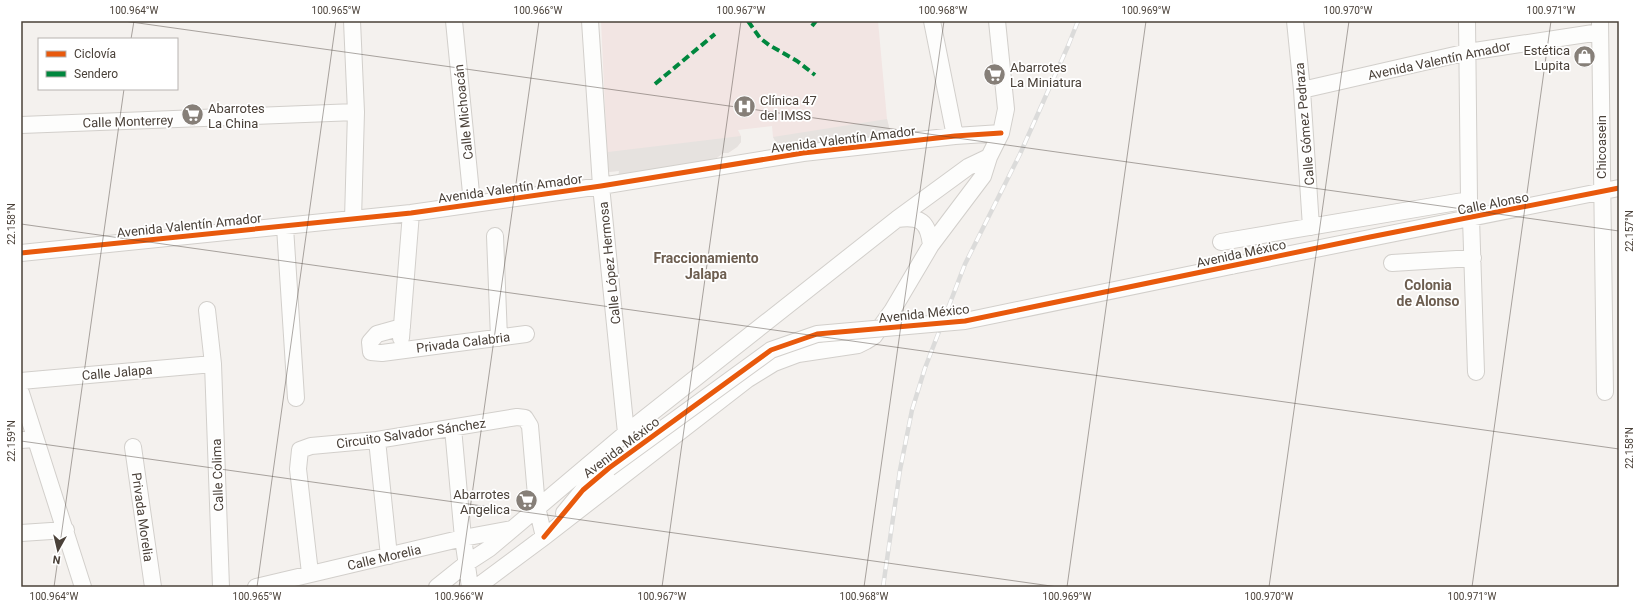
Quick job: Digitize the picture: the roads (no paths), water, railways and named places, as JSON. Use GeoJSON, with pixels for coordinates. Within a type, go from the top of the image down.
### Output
{"type":"FeatureCollection","features":[{"type":"Feature","properties":{"kind":"street"},"geometry":{"type":"LineString","coordinates":[[352,21],[356,112],[354,219]]}},
{"type":"Feature","properties":{"kind":"street","name":"Calle Michoacán"},"geometry":{"type":"LineString","coordinates":[[454,21],[472,204]]}},
{"type":"Feature","properties":{"kind":"street","name":"Calle López Hermosa"},"geometry":{"type":"LineString","coordinates":[[590,21],[601,186],[626,433]]}},
{"type":"Feature","properties":{"kind":"street"},"geometry":{"type":"LineString","coordinates":[[932,21],[955,136]]}},
{"type":"Feature","properties":{"kind":"street","name":"Avenida México"},"geometry":{"type":"LineString","coordinates":[[477,587],[748,379],[774,363],[798,354],[858,345],[874,336],[892,311],[931,245],[983,176],[989,157],[1001,133],[1006,108],[997,21]]}},
{"type":"Feature","properties":{"kind":"street","name":"Calle Gómez Pedraza"},"geometry":{"type":"LineString","coordinates":[[1295,21],[1302,90],[1311,228]]}},
{"type":"Feature","properties":{"kind":"street"},"geometry":{"type":"LineString","coordinates":[[1467,21],[1469,200],[1472,218],[1476,372]]}},
{"type":"Feature","properties":{"kind":"street","name":"Avenida Valentín Amador"},"geometry":{"type":"LineString","coordinates":[[1302,90],[1468,52],[1600,26]]}},
{"type":"Feature","properties":{"kind":"street","name":"Chicoasein"},"geometry":{"type":"LineString","coordinates":[[1600,26],[1601,192],[1605,392]]}},
{"type":"Feature","properties":{"kind":"street","name":"Calle Monterrey"},"geometry":{"type":"LineString","coordinates":[[21,125],[356,112]]}},
{"type":"Feature","properties":{"kind":"street","name":"Avenida Valentín Amador"},"geometry":{"type":"LineString","coordinates":[[21,253],[410,214],[601,186],[803,153],[955,136],[1001,133]]}},
{"type":"Feature","properties":{"kind":"street","name":"Avenida México"},"geometry":{"type":"LineString","coordinates":[[437,587],[467,563],[490,548],[626,433],[897,219],[968,167],[989,157]]}},
{"type":"Feature","properties":{"kind":"street","name":"Calle Alonso"},"geometry":{"type":"LineString","coordinates":[[1370,237],[1619,188]]}},
{"type":"Feature","properties":{"kind":"street","name":"Calle Alonso"},"geometry":{"type":"LineString","coordinates":[[1221,242],[1311,228],[1469,200]]}},
{"type":"Feature","properties":{"kind":"street","name":"Privada Calabria"},"geometry":{"type":"LineString","coordinates":[[400,350],[410,214]]}},
{"type":"Feature","properties":{"kind":"street"},"geometry":{"type":"LineString","coordinates":[[897,219],[911,217],[918,219],[929,230],[931,245]]}},
{"type":"Feature","properties":{"kind":"street"},"geometry":{"type":"LineString","coordinates":[[285,227],[296,398]]}},
{"type":"Feature","properties":{"kind":"street"},"geometry":{"type":"LineString","coordinates":[[495,236],[499,338]]}},
{"type":"Feature","properties":{"kind":"street","name":"Avenida México"},"geometry":{"type":"LineString","coordinates":[[544,537],[583,490],[609,468],[771,350],[817,334],[965,321],[1370,237]]}},
{"type":"Feature","properties":{"kind":"street"},"geometry":{"type":"LineString","coordinates":[[1392,263],[1473,258]]}},
{"type":"Feature","properties":{"kind":"street","name":"Calle Colima"},"geometry":{"type":"LineString","coordinates":[[207,310],[213,364],[221,587]]}},
{"type":"Feature","properties":{"kind":"street","name":"Privada Calabria"},"geometry":{"type":"LineString","coordinates":[[402,327],[377,334],[370,342],[372,352],[382,353],[526,334]]}},
{"type":"Feature","properties":{"kind":"street","name":"Calle Jalapa"},"geometry":{"type":"LineString","coordinates":[[21,381],[213,364]]}},
{"type":"Feature","properties":{"kind":"street"},"geometry":{"type":"LineString","coordinates":[[21,393],[28,439],[66,530],[83,587]]}},
{"type":"Feature","properties":{"kind":"street","name":"Circuito Salvador Sánchez"},"geometry":{"type":"LineString","coordinates":[[310,573],[298,469],[300,450],[311,446],[377,440],[517,416],[525,418],[530,426],[538,507],[544,537]]}},
{"type":"Feature","properties":{"kind":"street"},"geometry":{"type":"LineString","coordinates":[[453,428],[463,538],[470,587]]}},
{"type":"Feature","properties":{"kind":"street"},"geometry":{"type":"LineString","coordinates":[[377,440],[389,556]]}},
{"type":"Feature","properties":{"kind":"street","name":"Privada Morelia"},"geometry":{"type":"LineString","coordinates":[[133,447],[153,587]]}},
{"type":"Feature","properties":{"kind":"street","name":"Avenida México"},"geometry":{"type":"LineString","coordinates":[[538,507],[583,490]]}},
{"type":"Feature","properties":{"kind":"street","name":"Calle Morelia"},"geometry":{"type":"LineString","coordinates":[[256,587],[463,538],[512,529]]}},
{"type":"Feature","properties":{"kind":"street"},"geometry":{"type":"LineString","coordinates":[[21,534],[66,530]]}},
{"type":"Feature","properties":{"kind":"railway"},"geometry":{"type":"LineString","coordinates":[[883,587],[900,470],[912,410],[925,368],[965,264],[1020,154],[1078,21]]}},
{"type":"Feature","properties":{"kind":"place","name":"Estética Lupita"},"geometry":{"type":"Point","coordinates":[1585,57]}},
{"type":"Feature","properties":{"kind":"place","name":"Abarrotes La Miniatura"},"geometry":{"type":"Point","coordinates":[995,74]}},
{"type":"Feature","properties":{"kind":"place","name":"Clínica 47 del IMSS"},"geometry":{"type":"Point","coordinates":[745,107]}},
{"type":"Feature","properties":{"kind":"place","name":"Abarrotes La China"},"geometry":{"type":"Point","coordinates":[193,115]}},
{"type":"Feature","properties":{"kind":"place","name":"Abarrotes Angelica"},"geometry":{"type":"Point","coordinates":[526,501]}},
{"type":"Feature","properties":{"kind":"district","name":"Fraccionamiento Jalapa"},"geometry":{"type":"Point","coordinates":[706,266]}},
{"type":"Feature","properties":{"kind":"district","name":"Colonia de Alonso"},"geometry":{"type":"Point","coordinates":[1428,294]}}]}
